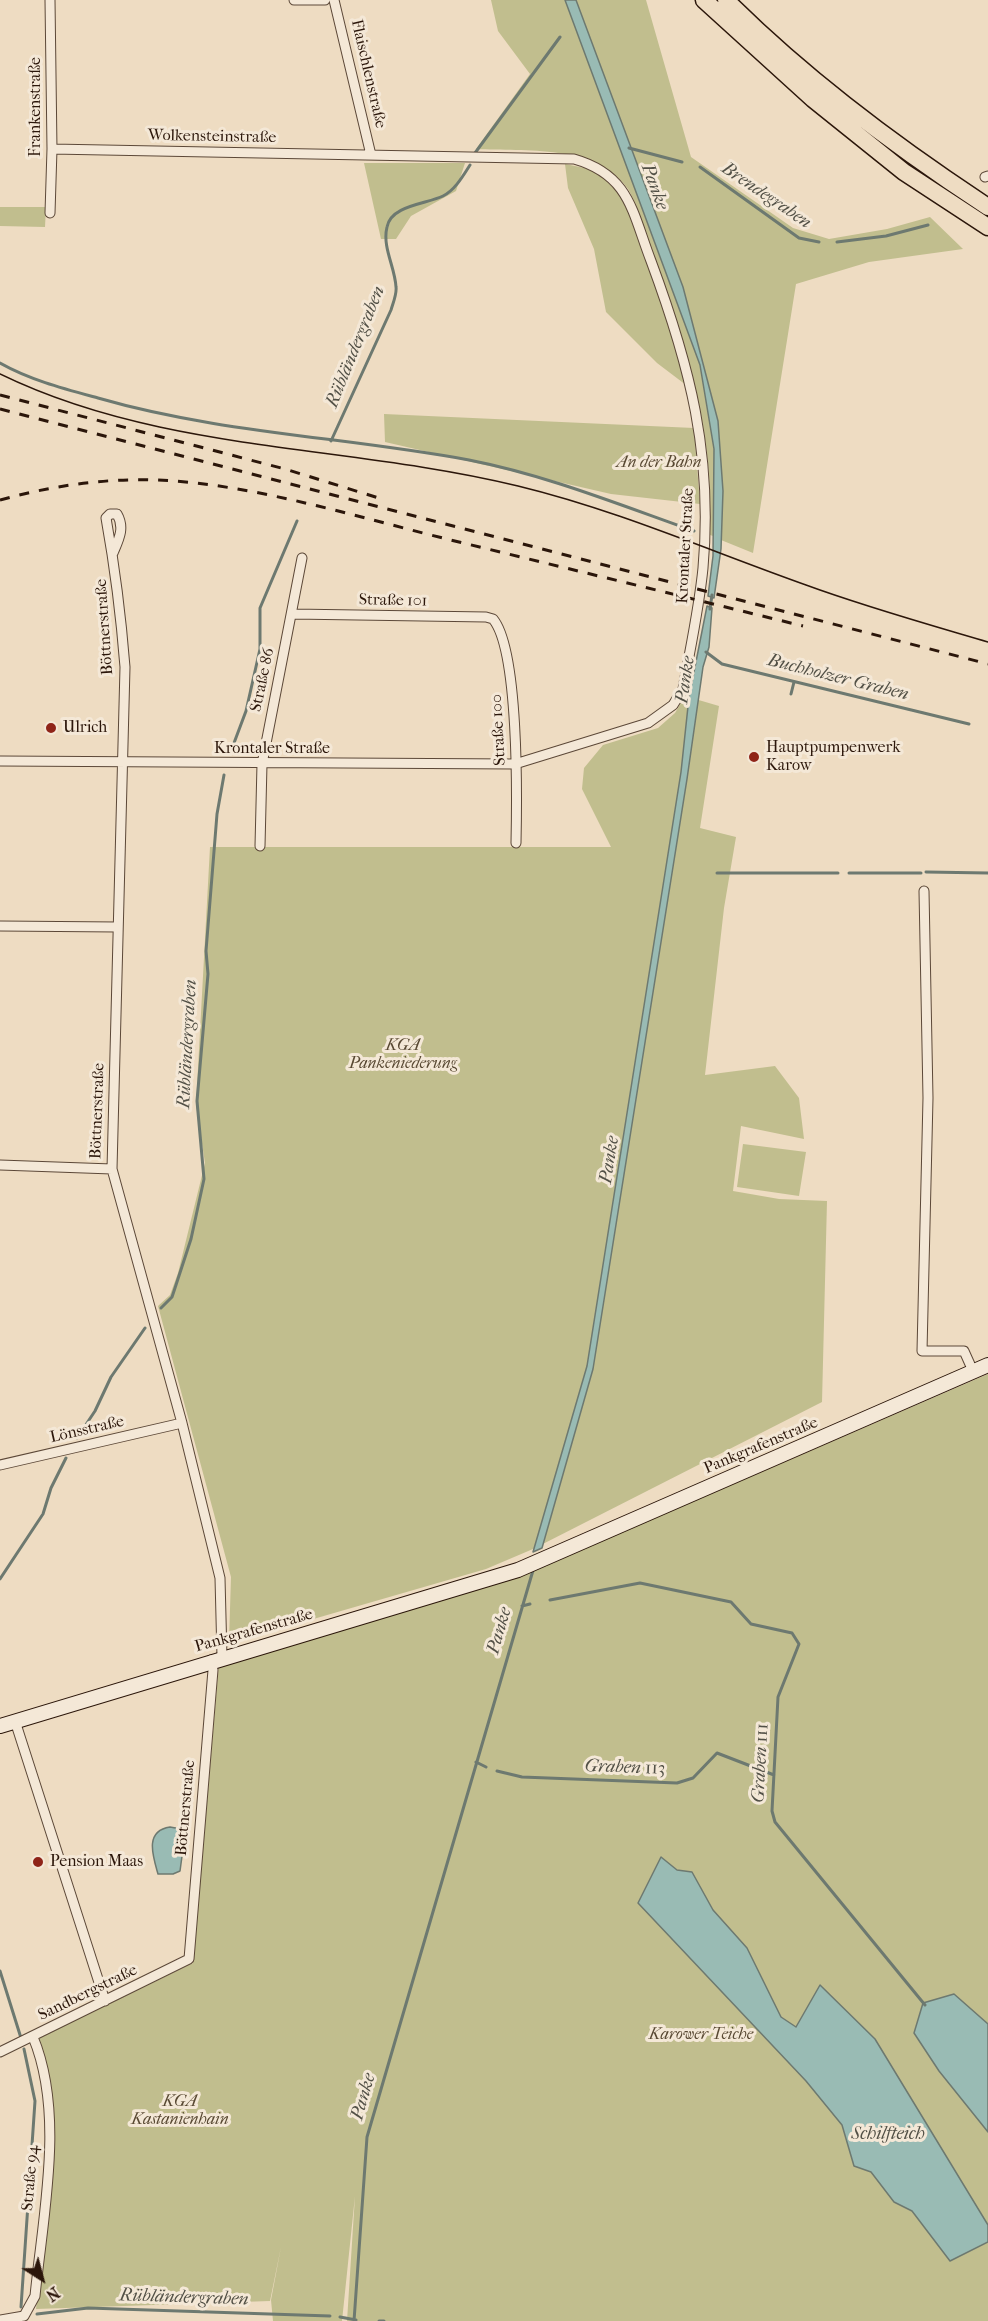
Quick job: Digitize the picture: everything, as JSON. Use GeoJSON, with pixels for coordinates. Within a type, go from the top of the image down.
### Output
{"type":"FeatureCollection","features":[{"type":"Feature","properties":{"kind":"highway"},"geometry":{"type":"LineString","coordinates":[[704,0],[813,99],[904,172],[988,227]]}},
{"type":"Feature","properties":{"kind":"highway"},"geometry":{"type":"LineString","coordinates":[[726,0],[820,85],[883,136],[988,207]]}},
{"type":"Feature","properties":{"kind":"main road","name":"Pankgrafenstraße"},"geometry":{"type":"LineString","coordinates":[[0,1726],[217,1658],[518,1570],[988,1365]]}},
{"type":"Feature","properties":{"kind":"street","name":"Frankenstraße"},"geometry":{"type":"LineString","coordinates":[[50,0],[52,149],[50,213]]}},
{"type":"Feature","properties":{"kind":"street"},"geometry":{"type":"LineString","coordinates":[[294,0],[325,0]]}},
{"type":"Feature","properties":{"kind":"street","name":"Flaischlenstraße"},"geometry":{"type":"LineString","coordinates":[[334,0],[371,155]]}},
{"type":"Feature","properties":{"kind":"street","name":"Wolkensteinstraße"},"geometry":{"type":"LineString","coordinates":[[52,149],[371,155]]}},
{"type":"Feature","properties":{"kind":"street","name":"Krontaler Straße"},"geometry":{"type":"LineString","coordinates":[[0,762],[515,764],[648,723],[673,705],[683,689],[697,612],[705,534],[704,466],[690,379],[670,314],[626,196],[608,173],[574,159],[371,155]]}},
{"type":"Feature","properties":{"kind":"street","name":"Böttnerstraße"},"geometry":{"type":"LineString","coordinates":[[113,553],[120,593],[125,667],[112,1169],[182,1423],[220,1578],[217,1658],[213,1670],[189,1959]]}},
{"type":"Feature","properties":{"kind":"street","name":"Straße 86"},"geometry":{"type":"LineString","coordinates":[[260,846],[261,764],[293,614],[302,558]]}},
{"type":"Feature","properties":{"kind":"street","name":"Straße 101"},"geometry":{"type":"LineString","coordinates":[[293,614],[486,617],[493,619]]}},
{"type":"Feature","properties":{"kind":"street","name":"Straße 100"},"geometry":{"type":"LineString","coordinates":[[493,619],[502,634],[512,690],[516,843]]}},
{"type":"Feature","properties":{"kind":"street"},"geometry":{"type":"LineString","coordinates":[[924,891],[928,1098],[922,1351],[964,1351],[973,1371]]}},
{"type":"Feature","properties":{"kind":"street"},"geometry":{"type":"LineString","coordinates":[[0,926],[117,927]]}},
{"type":"Feature","properties":{"kind":"street"},"geometry":{"type":"LineString","coordinates":[[0,1165],[112,1169]]}},
{"type":"Feature","properties":{"kind":"street","name":"Lönsstraße"},"geometry":{"type":"LineString","coordinates":[[0,1465],[182,1423]]}},
{"type":"Feature","properties":{"kind":"street"},"geometry":{"type":"LineString","coordinates":[[15,1721],[105,2001]]}},
{"type":"Feature","properties":{"kind":"street","name":"Sandbergstraße"},"geometry":{"type":"LineString","coordinates":[[0,2052],[189,1959]]}},
{"type":"Feature","properties":{"kind":"street","name":"Straße 94"},"geometry":{"type":"LineString","coordinates":[[25,2318],[35,2296],[51,2122],[45,2081],[33,2037]]}},
{"type":"Feature","properties":{"kind":"street"},"geometry":{"type":"LineString","coordinates":[[0,2320],[25,2318]]}},
{"type":"Feature","properties":{"kind":"green space"},"geometry":{"type":"Polygon","coordinates":[[[491,0],[565,0],[700,365],[714,449],[713,536],[710,535],[710,490],[700,407],[679,330],[638,210],[628,189],[614,174],[598,164],[579,157],[537,151],[476,149],[530,74],[498,31],[491,0]]]}},
{"type":"Feature","properties":{"kind":"green space"},"geometry":{"type":"Polygon","coordinates":[[[576,0],[646,0],[691,157],[793,228],[829,239],[887,229],[930,217],[963,249],[869,262],[796,284],[753,553],[721,540],[723,491],[718,421],[683,287],[576,0]]]}},
{"type":"Feature","properties":{"kind":"green space"},"geometry":{"type":"Polygon","coordinates":[[[364,163],[465,163],[456,191],[411,216],[396,239],[381,239],[364,163]]]}},
{"type":"Feature","properties":{"kind":"green space"},"geometry":{"type":"Polygon","coordinates":[[[565,164],[585,168],[603,176],[623,198],[678,349],[686,385],[657,363],[606,312],[594,249],[568,188],[565,164]]]}},
{"type":"Feature","properties":{"kind":"green space"},"geometry":{"type":"Polygon","coordinates":[[[0,207],[46,207],[45,227],[0,226],[0,207]]]}},
{"type":"Feature","properties":{"kind":"green space","name":"An der Bahn"},"geometry":{"type":"Polygon","coordinates":[[[384,414],[694,428],[700,504],[611,494],[385,442],[384,414]]]}},
{"type":"Feature","properties":{"kind":"green space","name":"KGA Pankeniederung"},"geometry":{"type":"Polygon","coordinates":[[[685,696],[719,706],[700,828],[736,837],[724,908],[705,1075],[775,1066],[799,1098],[804,1139],[741,1126],[733,1191],[779,1199],[827,1201],[822,1402],[533,1549],[486,1569],[234,1642],[229,1641],[231,1577],[158,1306],[170,1295],[178,1273],[205,1163],[196,1105],[210,847],[611,847],[582,789],[584,768],[603,745],[658,728],[675,713],[685,696]]]}},
{"type":"Feature","properties":{"kind":"green space"},"geometry":{"type":"Polygon","coordinates":[[[743,1144],[806,1152],[799,1196],[737,1187],[743,1144]]]}},
{"type":"Feature","properties":{"kind":"green space","name":"Karower Teiche"},"geometry":{"type":"Polygon","coordinates":[[[988,1374],[988,2321],[347,2321],[355,2196],[342,2321],[273,2321],[271,2300],[281,2247],[270,2301],[36,2309],[55,2138],[48,2079],[39,2038],[193,1963],[219,1663],[463,1590],[480,1589],[519,1577],[988,1374]]]}},
{"type":"Feature","properties":{"kind":"water"},"geometry":{"type":"Polygon","coordinates":[[[565,0],[576,0],[683,287],[718,421],[723,491],[721,549],[714,598],[708,596],[713,556],[714,449],[700,365],[565,0]]]}},
{"type":"Feature","properties":{"kind":"water"},"geometry":{"type":"Polygon","coordinates":[[[707,606],[712,608],[709,647],[703,667],[593,1369],[542,1548],[533,1552],[587,1366],[681,772],[689,697],[707,606]]]}},
{"type":"Feature","properties":{"kind":"water"},"geometry":{"type":"Polygon","coordinates":[[[170,1827],[181,1829],[185,1834],[180,1871],[173,1874],[158,1874],[152,1845],[153,1839],[162,1829],[170,1827]]]}},
{"type":"Feature","properties":{"kind":"water","name":"Schilfteich"},"geometry":{"type":"Polygon","coordinates":[[[661,1857],[677,1870],[692,1872],[713,1910],[747,1948],[781,2017],[796,2027],[820,1985],[875,2039],[988,2225],[988,2242],[950,2261],[912,2211],[894,2202],[871,2172],[854,2166],[842,2125],[806,2081],[638,1903],[661,1857]]]}},
{"type":"Feature","properties":{"kind":"water"},"geometry":{"type":"Polygon","coordinates":[[[954,1994],[988,2024],[988,2132],[939,2071],[914,2033],[923,2003],[954,1994]]]}},
{"type":"Feature","properties":{"kind":"waterway","name":"Rübländergraben"},"geometry":{"type":"LineString","coordinates":[[475,153],[560,37]]}},
{"type":"Feature","properties":{"kind":"waterway","name":"Brendegraben"},"geometry":{"type":"LineString","coordinates":[[629,148],[682,162]]}},
{"type":"Feature","properties":{"kind":"waterway","name":"Rübländergraben"},"geometry":{"type":"LineString","coordinates":[[331,441],[395,298],[395,280],[386,242],[390,220],[395,214],[410,206],[443,196],[458,182],[470,165]]}},
{"type":"Feature","properties":{"kind":"waterway","name":"Brendegraben"},"geometry":{"type":"LineString","coordinates":[[700,167],[799,238],[819,242]]}},
{"type":"Feature","properties":{"kind":"waterway","name":"Brendegraben"},"geometry":{"type":"LineString","coordinates":[[837,242],[886,236],[928,225]]}},
{"type":"Feature","properties":{"kind":"waterway"},"geometry":{"type":"LineString","coordinates":[[0,363],[48,384],[144,410],[236,427],[422,452],[498,466],[583,491],[694,531]]}},
{"type":"Feature","properties":{"kind":"waterway","name":"Rübländergraben"},"geometry":{"type":"LineString","coordinates":[[231,751],[246,711],[260,649],[260,608],[297,521]]}},
{"type":"Feature","properties":{"kind":"waterway","name":"Panke"},"geometry":{"type":"LineString","coordinates":[[710,609],[712,595]]}},
{"type":"Feature","properties":{"kind":"waterway","name":"Buchholzer Graben"},"geometry":{"type":"LineString","coordinates":[[706,652],[722,664],[969,724]]}},
{"type":"Feature","properties":{"kind":"waterway"},"geometry":{"type":"LineString","coordinates":[[791,694],[794,682]]}},
{"type":"Feature","properties":{"kind":"waterway","name":"Rübländergraben"},"geometry":{"type":"LineString","coordinates":[[161,1308],[172,1297],[191,1239],[204,1179],[197,1101],[208,974],[206,951],[217,814],[224,775]]}},
{"type":"Feature","properties":{"kind":"waterway"},"geometry":{"type":"LineString","coordinates":[[926,872],[988,873]]}},
{"type":"Feature","properties":{"kind":"waterway"},"geometry":{"type":"LineString","coordinates":[[717,873],[838,873]]}},
{"type":"Feature","properties":{"kind":"waterway"},"geometry":{"type":"LineString","coordinates":[[849,873],[921,873]]}},
{"type":"Feature","properties":{"kind":"waterway","name":"Rübländergraben"},"geometry":{"type":"LineString","coordinates":[[77,1438],[95,1411],[111,1377],[145,1328]]}},
{"type":"Feature","properties":{"kind":"waterway","name":"Rübländergraben"},"geometry":{"type":"LineString","coordinates":[[0,1579],[43,1514],[51,1488],[66,1458]]}},
{"type":"Feature","properties":{"kind":"waterway","name":"Panke"},"geometry":{"type":"LineString","coordinates":[[354,2321],[367,2137],[534,1567]]}},
{"type":"Feature","properties":{"kind":"waterway","name":"Graben 111"},"geometry":{"type":"LineString","coordinates":[[550,1600],[640,1583],[731,1602],[751,1624],[792,1633],[799,1644],[778,1697],[772,1811],[775,1822],[925,2005]]}},
{"type":"Feature","properties":{"kind":"waterway","name":"Panke"},"geometry":{"type":"LineString","coordinates":[[522,1606],[530,1604]]}},
{"type":"Feature","properties":{"kind":"waterway","name":"Graben 113"},"geometry":{"type":"LineString","coordinates":[[497,1771],[522,1777],[677,1783],[693,1778],[717,1753],[774,1775]]}},
{"type":"Feature","properties":{"kind":"waterway","name":"Graben 113"},"geometry":{"type":"LineString","coordinates":[[476,1762],[486,1767]]}},
{"type":"Feature","properties":{"kind":"waterway","name":"Rübländergraben"},"geometry":{"type":"LineString","coordinates":[[0,1971],[21,2038]]}},
{"type":"Feature","properties":{"kind":"waterway","name":"Rübländergraben"},"geometry":{"type":"LineString","coordinates":[[21,2307],[35,2101],[24,2049]]}},
{"type":"Feature","properties":{"kind":"waterway","name":"Rübländergraben"},"geometry":{"type":"LineString","coordinates":[[37,2314],[88,2308],[330,2316]]}},
{"type":"Feature","properties":{"kind":"waterway","name":"Rübländergraben"},"geometry":{"type":"LineString","coordinates":[[340,2317],[356,2320]]}},
{"type":"Feature","properties":{"kind":"waterway"},"geometry":{"type":"LineString","coordinates":[[379,2321],[384,2321]]}},
{"type":"Feature","properties":{"kind":"tram line"},"geometry":{"type":"LineString","coordinates":[[0,374],[62,400],[125,419],[255,444],[453,472],[555,496],[627,519],[829,593],[988,642]]}},
{"type":"Feature","properties":{"kind":"railway"},"geometry":{"type":"LineString","coordinates":[[0,395],[285,469],[382,499]]}},
{"type":"Feature","properties":{"kind":"railway"},"geometry":{"type":"LineString","coordinates":[[0,409],[988,664]]}},
{"type":"Feature","properties":{"kind":"railway"},"geometry":{"type":"LineString","coordinates":[[0,500],[58,487],[117,480],[157,480],[232,488],[309,504],[803,626]]}},
{"type":"Feature","properties":{"kind":"place","name":"Ulrich"},"geometry":{"type":"Point","coordinates":[51,728]}},
{"type":"Feature","properties":{"kind":"place","name":"Hauptpumpenwerk Karow"},"geometry":{"type":"Point","coordinates":[754,757]}},
{"type":"Feature","properties":{"kind":"place","name":"Pension Maas"},"geometry":{"type":"Point","coordinates":[38,1862]}},
{"type":"Feature","properties":{"kind":"park label","name":"KGA Kastanienhain"},"geometry":{"type":"Point","coordinates":[180,2111]}}]}
